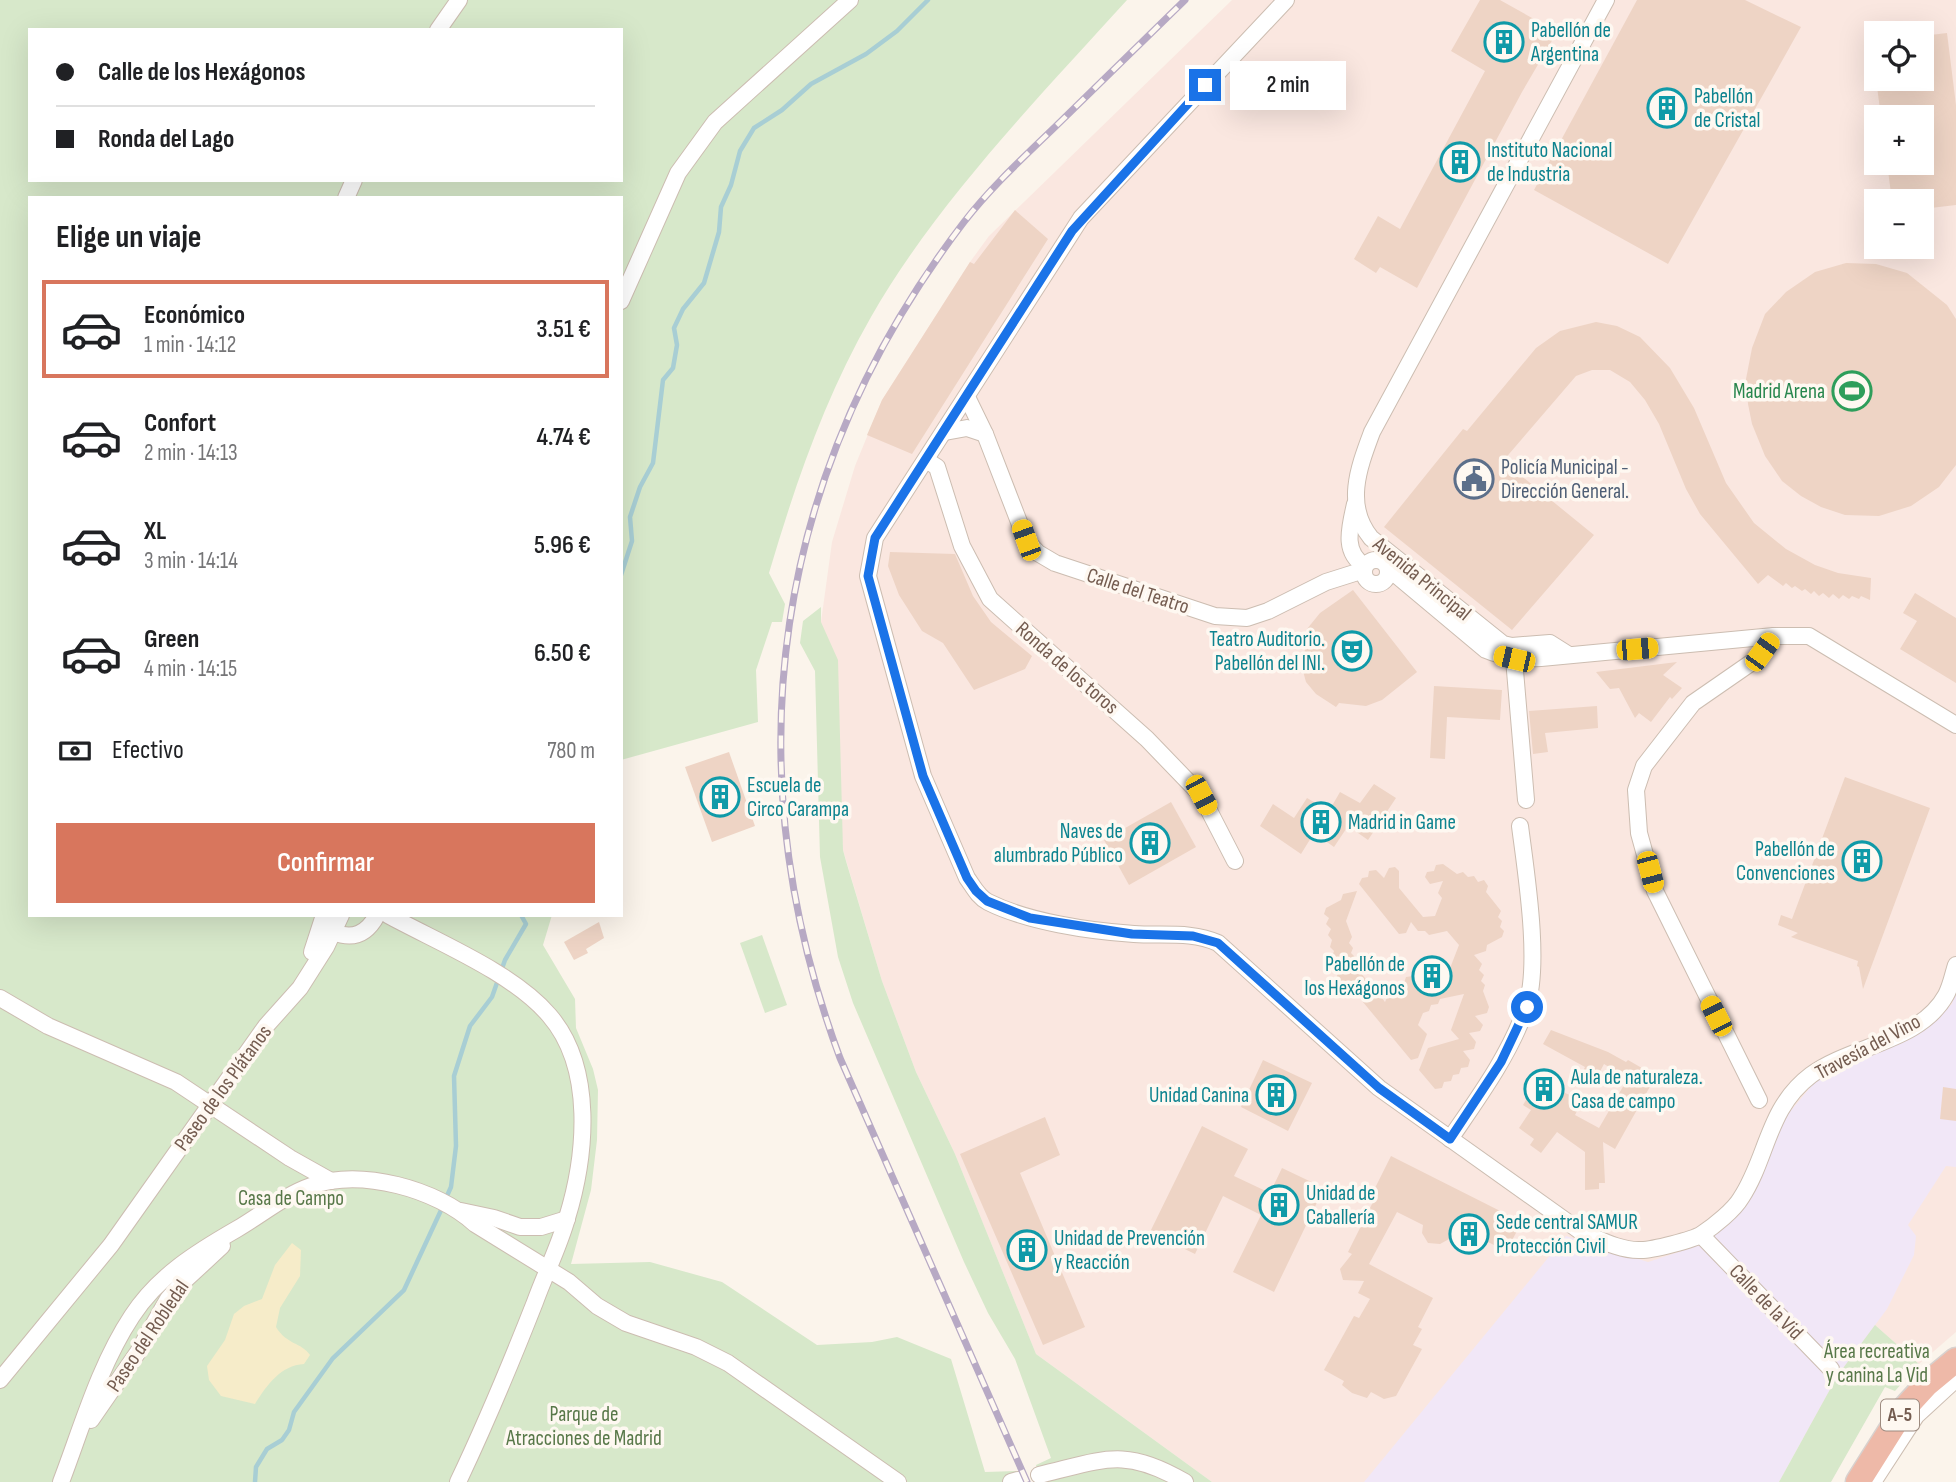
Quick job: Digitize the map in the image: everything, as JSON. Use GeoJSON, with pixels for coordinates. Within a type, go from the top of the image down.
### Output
{"type":"FeatureCollection","features":[{"type":"Feature","properties":{"kind":"highway","name":"A-5"},"geometry":{"type":"LineString","coordinates":[[1858,1482],[1904,1409],[1927,1384],[1956,1360]]}},
{"type":"Feature","properties":{"kind":"street"},"geometry":{"type":"LineString","coordinates":[[439,28],[458,0]]}},
{"type":"Feature","properties":{"kind":"street"},"geometry":{"type":"LineString","coordinates":[[623,297],[678,173],[715,122],[850,0]]}},
{"type":"Feature","properties":{"kind":"street"},"geometry":{"type":"LineString","coordinates":[[1286,0],[1081,218],[875,538],[868,576],[923,776],[967,878],[987,901],[1030,918],[1132,934],[1193,936],[1218,943],[1379,1088],[1580,1231],[1614,1245],[1640,1250],[1701,1235]]}},
{"type":"Feature","properties":{"kind":"street","name":"Avenida Principal"},"geometry":{"type":"LineString","coordinates":[[1606,0],[1372,432],[1356,474],[1355,502],[1366,531],[1371,538],[1491,636],[1512,646],[1550,643],[1569,655],[1774,636],[1809,636],[1956,725]]}},
{"type":"Feature","properties":{"kind":"street","name":"Calle del Teatro"},"geometry":{"type":"LineString","coordinates":[[967,397],[985,434],[1026,540],[1038,553],[1055,563],[1215,616],[1247,618],[1364,568]]}},
{"type":"Feature","properties":{"kind":"street"},"geometry":{"type":"LineString","coordinates":[[945,432],[967,428],[985,434]]}},
{"type":"Feature","properties":{"kind":"street","name":"Ronda de los toros"},"geometry":{"type":"LineString","coordinates":[[926,460],[937,467],[962,546],[990,599],[1147,739],[1201,795],[1236,861]]}},
{"type":"Feature","properties":{"kind":"street"},"geometry":{"type":"LineString","coordinates":[[1355,502],[1349,533],[1350,548],[1356,561],[1364,568],[1368,582],[1375,584],[1385,575],[1408,587],[1486,650],[1514,659],[1569,655]]}},
{"type":"Feature","properties":{"kind":"street"},"geometry":{"type":"LineString","coordinates":[[1759,1100],[1655,891],[1639,833],[1636,790],[1644,766],[1693,703],[1758,658],[1774,636]]}},
{"type":"Feature","properties":{"kind":"street"},"geometry":{"type":"LineString","coordinates":[[1514,659],[1526,800]]}},
{"type":"Feature","properties":{"kind":"street"},"geometry":{"type":"LineString","coordinates":[[1450,1139],[1501,1062],[1527,1007],[1532,960],[1520,826]]}},
{"type":"Feature","properties":{"kind":"street"},"geometry":{"type":"LineString","coordinates":[[327,924],[347,936],[359,935],[370,928],[376,917]]}},
{"type":"Feature","properties":{"kind":"street"},"geometry":{"type":"LineString","coordinates":[[392,917],[506,978],[548,1014],[571,1054],[582,1111],[581,1142],[567,1219],[502,1390],[458,1482]]}},
{"type":"Feature","properties":{"kind":"street","name":"Paseo de los Plátanos"},"geometry":{"type":"LineString","coordinates":[[0,1380],[111,1245],[266,1026],[327,924]]}},
{"type":"Feature","properties":{"kind":"street","name":"Travesía del Vino"},"geometry":{"type":"LineString","coordinates":[[1701,1235],[1741,1200],[1772,1125],[1791,1095],[1812,1075],[1853,1053],[1902,1033],[1927,1017],[1946,996],[1956,965]]}},
{"type":"Feature","properties":{"kind":"street"},"geometry":{"type":"LineString","coordinates":[[0,998],[48,1026],[176,1082],[290,1158],[331,1181]]}},
{"type":"Feature","properties":{"kind":"street"},"geometry":{"type":"LineString","coordinates":[[290,1158],[309,1186]]}},
{"type":"Feature","properties":{"kind":"street","name":"Paseo del Robledal"},"geometry":{"type":"LineString","coordinates":[[61,1482],[121,1334],[150,1292],[189,1258],[309,1186],[348,1180],[391,1184],[426,1194],[456,1209],[626,1323],[696,1347],[728,1363],[898,1482]]}},
{"type":"Feature","properties":{"kind":"street","name":"Paseo del Robledal"},"geometry":{"type":"LineString","coordinates":[[456,1209],[494,1217],[520,1227],[541,1227],[567,1219]]}},
{"type":"Feature","properties":{"kind":"street","name":"Paseo del Robledal"},"geometry":{"type":"LineString","coordinates":[[75,1445],[138,1352],[168,1299],[215,1252],[266,1212]]}},
{"type":"Feature","properties":{"kind":"street","name":"Calle de la Vid"},"geometry":{"type":"LineString","coordinates":[[1701,1235],[1831,1369]]}},
{"type":"Feature","properties":{"kind":"street"},"geometry":{"type":"LineString","coordinates":[[1873,1482],[1904,1431],[1926,1405],[1956,1378]]}},
{"type":"Feature","properties":{"kind":"street"},"geometry":{"type":"LineString","coordinates":[[1039,1475],[1104,1459],[1131,1459],[1153,1464],[1185,1482]]}},
{"type":"Feature","properties":{"kind":"shaded area"},"geometry":{"type":"Polygon","coordinates":[[[1232,0],[1956,0],[1956,1332],[1919,1364],[1876,1326],[1794,1452],[1779,1482],[1212,1482],[1036,1354],[955,1154],[916,1072],[882,981],[843,850],[821,622],[832,542],[855,466],[882,400],[989,236],[1232,0]]]}},
{"type":"Feature","properties":{"kind":"shaded area"},"geometry":{"type":"Polygon","coordinates":[[[1956,990],[1956,1167],[1946,1166],[1908,1225],[1916,1236],[1914,1255],[1887,1309],[1838,1375],[1779,1482],[1364,1482],[1566,1236],[1648,1262],[1688,1249],[1722,1228],[1752,1196],[1784,1119],[1818,1078],[1906,1041],[1952,1004],[1956,990]]]}},
{"type":"Feature","properties":{"kind":"green space","name":"Casa de Campo"},"geometry":{"type":"Polygon","coordinates":[[[0,0],[1127,0],[1024,113],[957,192],[897,275],[854,347],[825,410],[789,507],[769,573],[785,604],[782,622],[772,622],[756,670],[758,722],[623,759],[623,196],[28,196],[28,917],[551,917],[543,945],[575,999],[576,1028],[593,1069],[598,1090],[597,1140],[591,1190],[571,1264],[650,1262],[722,1282],[817,1345],[872,1342],[897,1337],[951,1359],[985,1472],[1016,1471],[1019,1482],[0,1482],[0,0]]]}},
{"type":"Feature","properties":{"kind":"green space"},"geometry":{"type":"Polygon","coordinates":[[[821,607],[821,622],[838,660],[843,850],[846,861],[882,981],[916,1072],[955,1154],[1036,1354],[1212,1482],[1041,1482],[1036,1465],[1051,1458],[1015,1359],[988,1313],[964,1262],[853,1003],[838,957],[820,857],[815,671],[800,643],[803,621],[821,607]]]}},
{"type":"Feature","properties":{"kind":"green space"},"geometry":{"type":"Polygon","coordinates":[[[762,935],[787,1005],[765,1013],[740,943],[762,935]]]}},
{"type":"Feature","properties":{"kind":"green space","name":"Área recreativa y canina La Vid"},"geometry":{"type":"Polygon","coordinates":[[[1875,1325],[1919,1364],[1895,1391],[1885,1387],[1831,1482],[1779,1482],[1838,1375],[1875,1325]]]}},
{"type":"Feature","properties":{"kind":"sand"},"geometry":{"type":"Polygon","coordinates":[[[292,1243],[301,1250],[300,1276],[280,1308],[276,1327],[310,1355],[304,1364],[281,1372],[255,1404],[221,1396],[209,1380],[207,1366],[225,1340],[234,1314],[244,1306],[262,1299],[275,1265],[292,1243]]]}},
{"type":"Feature","properties":{"kind":"building","name":"Instituto Nacional de Industria"},"geometry":{"type":"Polygon","coordinates":[[[1480,0],[1500,0],[1557,32],[1417,288],[1380,267],[1376,273],[1354,259],[1378,216],[1400,229],[1485,71],[1451,51],[1480,0]]]}},
{"type":"Feature","properties":{"kind":"building","name":"Pabellón de Cristal"},"geometry":{"type":"Polygon","coordinates":[[[1637,0],[1745,0],[1801,27],[1668,264],[1534,190],[1637,0]]]}},
{"type":"Feature","properties":{"kind":"building"},"geometry":{"type":"Polygon","coordinates":[[[1947,33],[1956,105],[1956,205],[1934,208],[1934,189],[1890,189],[1889,175],[1934,175],[1934,105],[1879,105],[1878,91],[1934,91],[1934,35],[1947,33]]]}},
{"type":"Feature","properties":{"kind":"building"},"geometry":{"type":"Polygon","coordinates":[[[1015,210],[1048,239],[912,454],[867,435],[882,400],[970,262],[974,264],[1015,210]]]}},
{"type":"Feature","properties":{"kind":"building","name":"Madrid Arena"},"geometry":{"type":"Polygon","coordinates":[[[1846,263],[1876,264],[1907,273],[1947,305],[1956,319],[1956,465],[1939,487],[1911,506],[1879,516],[1845,515],[1821,507],[1782,481],[1765,456],[1752,424],[1748,404],[1746,379],[1752,348],[1765,314],[1786,292],[1815,272],[1846,263]]]}},
{"type":"Feature","properties":{"kind":"building","name":"Policía Municipal - Dirección General."},"geometry":{"type":"Polygon","coordinates":[[[1596,322],[1617,326],[1640,337],[1670,368],[1694,408],[1726,483],[1754,523],[1786,549],[1815,565],[1838,573],[1871,578],[1870,600],[1861,596],[1859,599],[1852,596],[1849,599],[1843,595],[1839,599],[1833,594],[1829,598],[1823,593],[1819,596],[1814,591],[1811,594],[1805,589],[1802,591],[1795,586],[1792,588],[1786,583],[1783,586],[1768,575],[1758,584],[1700,514],[1686,489],[1659,424],[1645,400],[1630,382],[1610,370],[1592,370],[1576,376],[1503,461],[1594,535],[1512,630],[1384,527],[1463,429],[1467,431],[1536,348],[1560,331],[1596,322]]]}},
{"type":"Feature","properties":{"kind":"building"},"geometry":{"type":"Polygon","coordinates":[[[890,552],[955,554],[973,596],[991,622],[1032,656],[1025,669],[974,690],[943,643],[922,631],[899,595],[888,566],[890,552]]]}},
{"type":"Feature","properties":{"kind":"building","name":"Teatro Auditorio. Pabellón del INI."},"geometry":{"type":"Polygon","coordinates":[[[1353,590],[1417,672],[1382,700],[1366,706],[1339,703],[1336,707],[1316,694],[1306,682],[1300,660],[1304,658],[1307,629],[1320,613],[1353,590]]]}},
{"type":"Feature","properties":{"kind":"building"},"geometry":{"type":"Polygon","coordinates":[[[1915,593],[1956,618],[1956,683],[1900,649],[1917,621],[1903,613],[1915,593]]]}},
{"type":"Feature","properties":{"kind":"building"},"geometry":{"type":"Polygon","coordinates":[[[1677,662],[1663,675],[1682,688],[1672,699],[1670,697],[1651,722],[1639,713],[1635,718],[1619,688],[1610,689],[1596,672],[1677,662]]]}},
{"type":"Feature","properties":{"kind":"building"},"geometry":{"type":"Polygon","coordinates":[[[1434,686],[1502,690],[1500,720],[1447,717],[1445,759],[1430,758],[1434,686]]]}},
{"type":"Feature","properties":{"kind":"building"},"geometry":{"type":"Polygon","coordinates":[[[1597,706],[1598,728],[1545,733],[1548,752],[1533,754],[1529,711],[1597,706]]]}},
{"type":"Feature","properties":{"kind":"building","name":"Escuela de Circo Carampa"},"geometry":{"type":"Polygon","coordinates":[[[729,752],[755,826],[712,842],[685,767],[729,752]]]}},
{"type":"Feature","properties":{"kind":"building","name":"Pabellón de Convenciones"},"geometry":{"type":"Polygon","coordinates":[[[1845,777],[1930,808],[1863,989],[1858,961],[1791,937],[1798,933],[1778,925],[1781,915],[1792,919],[1845,777]]]}},
{"type":"Feature","properties":{"kind":"building","name":"Madrid in Game"},"geometry":{"type":"Polygon","coordinates":[[[1374,784],[1396,798],[1368,840],[1348,826],[1334,847],[1314,833],[1301,854],[1260,826],[1273,804],[1294,818],[1307,798],[1329,811],[1340,792],[1360,803],[1374,784]]]}},
{"type":"Feature","properties":{"kind":"building","name":"Naves de alumbrado Público"},"geometry":{"type":"Polygon","coordinates":[[[1171,802],[1196,847],[1129,885],[1104,840],[1171,802]]]}},
{"type":"Feature","properties":{"kind":"building","name":"Pabellón de los Hexágonos"},"geometry":{"type":"Polygon","coordinates":[[[1443,864],[1457,874],[1463,872],[1468,877],[1474,876],[1478,882],[1484,880],[1488,886],[1486,892],[1501,911],[1498,917],[1502,921],[1500,927],[1504,931],[1502,937],[1487,945],[1486,951],[1474,955],[1482,964],[1479,970],[1484,975],[1481,981],[1485,985],[1483,991],[1489,1007],[1487,1013],[1475,1016],[1483,1025],[1480,1031],[1469,1033],[1476,1042],[1474,1049],[1463,1051],[1470,1060],[1468,1067],[1461,1068],[1451,1081],[1444,1082],[1442,1088],[1435,1089],[1419,1070],[1428,1048],[1459,1039],[1451,1030],[1464,994],[1440,999],[1438,1004],[1431,1005],[1429,1011],[1423,1013],[1418,1025],[1427,1034],[1418,1058],[1411,1060],[1358,996],[1378,993],[1385,1002],[1390,991],[1404,983],[1406,977],[1413,976],[1415,970],[1440,966],[1447,976],[1459,945],[1447,931],[1429,935],[1425,931],[1418,931],[1411,922],[1406,933],[1399,934],[1359,884],[1362,878],[1368,877],[1369,871],[1376,870],[1384,878],[1389,868],[1395,867],[1399,871],[1399,888],[1423,917],[1435,916],[1442,898],[1438,893],[1443,881],[1430,884],[1425,877],[1427,872],[1434,871],[1436,865],[1443,864]]]}},
{"type":"Feature","properties":{"kind":"building"},"geometry":{"type":"Polygon","coordinates":[[[1357,891],[1346,921],[1352,937],[1349,943],[1353,948],[1351,953],[1356,958],[1353,964],[1371,985],[1351,988],[1346,982],[1340,984],[1336,979],[1338,973],[1334,968],[1337,962],[1332,957],[1332,940],[1328,935],[1331,929],[1326,924],[1329,918],[1324,914],[1326,908],[1341,900],[1343,894],[1357,891]]]}},
{"type":"Feature","properties":{"kind":"building"},"geometry":{"type":"Polygon","coordinates":[[[599,922],[604,938],[586,949],[588,953],[574,960],[564,942],[599,922]]]}},
{"type":"Feature","properties":{"kind":"building","name":"Aula de naturaleza. Casa de campo"},"geometry":{"type":"Polygon","coordinates":[[[1551,1030],[1608,1052],[1626,1062],[1628,1060],[1647,1071],[1643,1079],[1652,1083],[1615,1149],[1603,1142],[1605,1183],[1599,1183],[1599,1189],[1585,1190],[1585,1152],[1557,1132],[1541,1153],[1530,1145],[1534,1139],[1519,1128],[1531,1110],[1523,1105],[1538,1080],[1582,1101],[1575,1115],[1599,1128],[1628,1078],[1604,1064],[1597,1077],[1584,1069],[1585,1067],[1543,1044],[1551,1030]]]}},
{"type":"Feature","properties":{"kind":"building","name":"Unidad Canina"},"geometry":{"type":"Polygon","coordinates":[[[1263,1060],[1312,1083],[1288,1131],[1241,1107],[1263,1060]]]}},
{"type":"Feature","properties":{"kind":"building"},"geometry":{"type":"Polygon","coordinates":[[[1943,1087],[1956,1089],[1956,1121],[1940,1119],[1943,1087]]]}},
{"type":"Feature","properties":{"kind":"building","name":"Unidad de Prevención y Reacción"},"geometry":{"type":"Polygon","coordinates":[[[1045,1117],[1060,1155],[1020,1173],[1085,1327],[1043,1345],[960,1154],[1045,1117]]]}},
{"type":"Feature","properties":{"kind":"building","name":"Unidad de Caballería"},"geometry":{"type":"Polygon","coordinates":[[[1202,1126],[1248,1149],[1234,1176],[1270,1193],[1282,1168],[1324,1188],[1274,1292],[1233,1272],[1261,1215],[1223,1196],[1195,1254],[1150,1232],[1202,1126]]]}},
{"type":"Feature","properties":{"kind":"building","name":"Sede central SAMUR Protección Civil"},"geometry":{"type":"Polygon","coordinates":[[[1391,1156],[1522,1222],[1511,1242],[1501,1237],[1496,1246],[1476,1236],[1471,1248],[1451,1238],[1440,1244],[1428,1243],[1422,1233],[1423,1225],[1397,1212],[1369,1264],[1433,1298],[1418,1327],[1422,1329],[1413,1345],[1422,1349],[1396,1396],[1384,1399],[1371,1392],[1367,1398],[1352,1393],[1342,1385],[1344,1381],[1324,1370],[1354,1316],[1359,1318],[1370,1299],[1358,1293],[1364,1281],[1343,1280],[1340,1269],[1352,1254],[1348,1252],[1376,1196],[1372,1194],[1391,1156]]]}},
{"type":"Feature","properties":{"kind":"waterway"},"geometry":{"type":"LineString","coordinates":[[623,569],[632,541],[630,517],[640,487],[653,463],[663,380],[673,368],[677,345],[674,328],[683,309],[704,283],[719,232],[721,207],[731,185],[740,151],[754,128],[782,110],[811,84],[866,54],[897,31],[928,0]]}},
{"type":"Feature","properties":{"kind":"waterway"},"geometry":{"type":"LineString","coordinates":[[446,1198],[451,1187],[456,1146],[454,1076],[470,1026],[492,997],[505,960],[526,924],[522,917]]}},
{"type":"Feature","properties":{"kind":"waterway"},"geometry":{"type":"LineString","coordinates":[[255,1482],[256,1467],[267,1449],[282,1440],[289,1430],[294,1412],[333,1358],[404,1290],[443,1206]]}},
{"type":"Feature","properties":{"kind":"railway"},"geometry":{"type":"LineString","coordinates":[[1027,1482],[840,1058],[806,948],[787,838],[781,730],[790,624],[812,519],[849,417],[899,318],[964,222],[985,197],[1185,0]]}},
{"type":"Feature","properties":{"kind":"place","name":"Pabellón de Argentina"},"geometry":{"type":"Point","coordinates":[1504,42]}},
{"type":"Feature","properties":{"kind":"place","name":"Pabellón de Cristal"},"geometry":{"type":"Point","coordinates":[1667,108]}},
{"type":"Feature","properties":{"kind":"place","name":"Instituto Nacional de Industria"},"geometry":{"type":"Point","coordinates":[1460,162]}},
{"type":"Feature","properties":{"kind":"place","name":"Madrid Arena"},"geometry":{"type":"Point","coordinates":[1852,391]}},
{"type":"Feature","properties":{"kind":"place","name":"Policía Municipal - Dirección General."},"geometry":{"type":"Point","coordinates":[1474,479]}},
{"type":"Feature","properties":{"kind":"place","name":"Teatro Auditorio. Pabellón del INI."},"geometry":{"type":"Point","coordinates":[1352,651]}},
{"type":"Feature","properties":{"kind":"place","name":"Escuela de Circo Carampa"},"geometry":{"type":"Point","coordinates":[720,797]}},
{"type":"Feature","properties":{"kind":"place","name":"Madrid in Game"},"geometry":{"type":"Point","coordinates":[1321,822]}},
{"type":"Feature","properties":{"kind":"place","name":"Naves de alumbrado Público"},"geometry":{"type":"Point","coordinates":[1150,843]}},
{"type":"Feature","properties":{"kind":"place","name":"Pabellón de Convenciones"},"geometry":{"type":"Point","coordinates":[1862,861]}},
{"type":"Feature","properties":{"kind":"place","name":"Pabellón de los Hexágonos"},"geometry":{"type":"Point","coordinates":[1432,976]}},
{"type":"Feature","properties":{"kind":"place","name":"Aula de naturaleza. Casa de campo"},"geometry":{"type":"Point","coordinates":[1544,1089]}},
{"type":"Feature","properties":{"kind":"place","name":"Unidad Canina"},"geometry":{"type":"Point","coordinates":[1276,1095]}},
{"type":"Feature","properties":{"kind":"place","name":"Unidad de Caballería"},"geometry":{"type":"Point","coordinates":[1279,1205]}},
{"type":"Feature","properties":{"kind":"place","name":"Sede central SAMUR Protección Civil"},"geometry":{"type":"Point","coordinates":[1469,1234]}},
{"type":"Feature","properties":{"kind":"place","name":"Unidad de Prevención y Reacción"},"geometry":{"type":"Point","coordinates":[1027,1250]}},
{"type":"Feature","properties":{"kind":"route"},"geometry":{"type":"LineString","coordinates":[[1205,85],[1081,218],[1062,244],[945,432],[875,538],[868,576],[923,776],[967,878],[987,901],[1030,918],[1068,925],[1132,934],[1202,937],[1218,943],[1307,1020],[1379,1088],[1450,1139],[1501,1062],[1527,1007]]}},
{"type":"Feature","properties":{"kind":"park label","name":"Parque de Atracciones de Madrid"},"geometry":{"type":"Point","coordinates":[584,1426]}}]}
